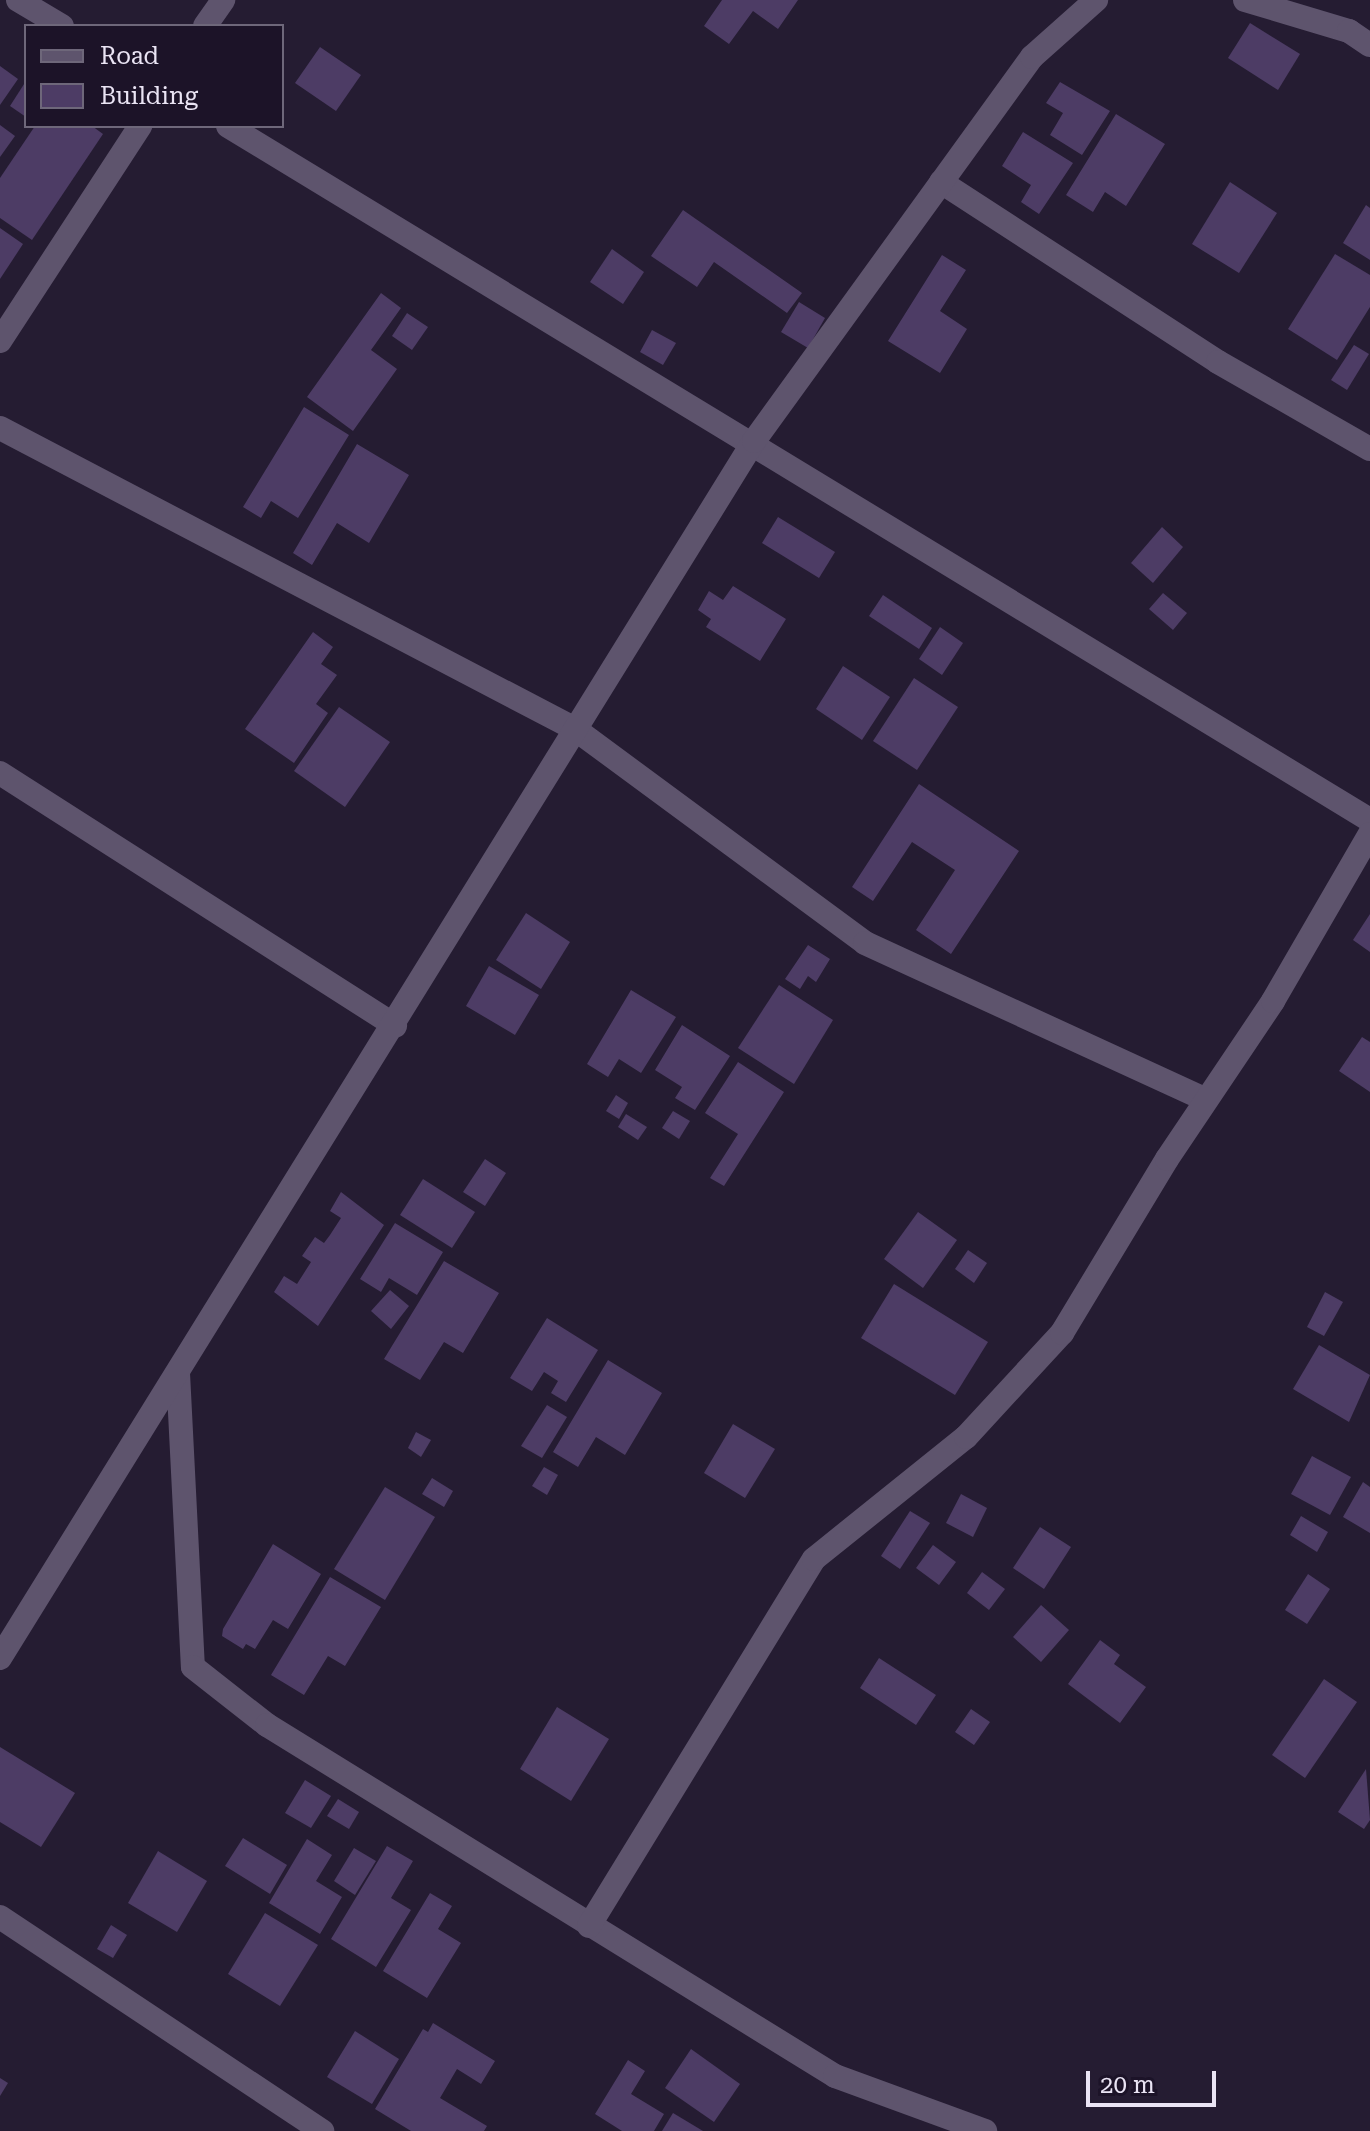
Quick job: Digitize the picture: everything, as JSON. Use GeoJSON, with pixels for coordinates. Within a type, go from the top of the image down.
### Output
{"type":"FeatureCollection","features":[{"type":"Feature","properties":{"kind":"street"},"geometry":{"type":"LineString","coordinates":[[18,0],[59,24]]}},
{"type":"Feature","properties":{"kind":"street"},"geometry":{"type":"LineString","coordinates":[[206,24],[223,0]]}},
{"type":"Feature","properties":{"kind":"street"},"geometry":{"type":"LineString","coordinates":[[0,1658],[395,1026],[754,441],[1032,57],[1096,0]]}},
{"type":"Feature","properties":{"kind":"street"},"geometry":{"type":"LineString","coordinates":[[1245,0],[1349,31],[1370,45]]}},
{"type":"Feature","properties":{"kind":"street"},"geometry":{"type":"LineString","coordinates":[[0,341],[139,128]]}},
{"type":"Feature","properties":{"kind":"street"},"geometry":{"type":"LineString","coordinates":[[231,128],[754,441],[1370,820]]}},
{"type":"Feature","properties":{"kind":"street"},"geometry":{"type":"LineString","coordinates":[[941,182],[1218,362],[1370,449]]}},
{"type":"Feature","properties":{"kind":"street"},"geometry":{"type":"LineString","coordinates":[[0,428],[575,729],[865,943],[1206,1100]]}},
{"type":"Feature","properties":{"kind":"street"},"geometry":{"type":"LineString","coordinates":[[0,773],[395,1026]]}},
{"type":"Feature","properties":{"kind":"street"},"geometry":{"type":"LineString","coordinates":[[589,1926],[814,1559],[966,1437],[1062,1333],[1206,1100],[1273,1001],[1370,834]]}},
{"type":"Feature","properties":{"kind":"street"},"geometry":{"type":"LineString","coordinates":[[178,1373],[193,1667],[267,1725],[835,2076],[985,2131]]}},
{"type":"Feature","properties":{"kind":"street"},"geometry":{"type":"LineString","coordinates":[[0,1917],[322,2131]]}},
{"type":"Feature","properties":{"kind":"building"},"geometry":{"type":"Polygon","coordinates":[[[722,0],[798,0],[778,29],[753,11],[729,44],[704,26],[722,0]]]}},
{"type":"Feature","properties":{"kind":"building"},"geometry":{"type":"Polygon","coordinates":[[[1250,23],[1300,54],[1278,90],[1228,58],[1250,23]]]}},
{"type":"Feature","properties":{"kind":"building"},"geometry":{"type":"Polygon","coordinates":[[[320,47],[361,75],[336,111],[295,83],[320,47]]]}},
{"type":"Feature","properties":{"kind":"building"},"geometry":{"type":"Polygon","coordinates":[[[0,66],[18,79],[0,105],[0,66]]]}},
{"type":"Feature","properties":{"kind":"building"},"geometry":{"type":"Polygon","coordinates":[[[1060,82],[1110,111],[1082,155],[1050,135],[1063,113],[1046,103],[1060,82]]]}},
{"type":"Feature","properties":{"kind":"building"},"geometry":{"type":"Polygon","coordinates":[[[24,84],[24,116],[10,106],[24,84]]]}},
{"type":"Feature","properties":{"kind":"building"},"geometry":{"type":"Polygon","coordinates":[[[1116,114],[1165,144],[1126,206],[1105,192],[1093,212],[1066,195],[1116,114]]]}},
{"type":"Feature","properties":{"kind":"building"},"geometry":{"type":"Polygon","coordinates":[[[0,125],[15,136],[0,157],[0,125]]]}},
{"type":"Feature","properties":{"kind":"building"},"geometry":{"type":"Polygon","coordinates":[[[34,128],[95,128],[103,134],[32,240],[0,218],[0,178],[34,128]]]}},
{"type":"Feature","properties":{"kind":"building"},"geometry":{"type":"Polygon","coordinates":[[[1023,132],[1073,163],[1039,214],[1021,202],[1031,185],[1002,166],[1023,132]]]}},
{"type":"Feature","properties":{"kind":"building"},"geometry":{"type":"Polygon","coordinates":[[[1230,182],[1277,213],[1239,273],[1192,244],[1230,182]]]}},
{"type":"Feature","properties":{"kind":"building"},"geometry":{"type":"Polygon","coordinates":[[[1366,205],[1370,208],[1370,260],[1343,243],[1366,205]]]}},
{"type":"Feature","properties":{"kind":"building"},"geometry":{"type":"Polygon","coordinates":[[[683,210],[802,293],[787,313],[714,262],[697,287],[651,256],[683,210]]]}},
{"type":"Feature","properties":{"kind":"building"},"geometry":{"type":"Polygon","coordinates":[[[0,228],[23,244],[0,279],[0,228]]]}},
{"type":"Feature","properties":{"kind":"building"},"geometry":{"type":"Polygon","coordinates":[[[612,249],[644,272],[623,304],[590,282],[612,249]]]}},
{"type":"Feature","properties":{"kind":"building"},"geometry":{"type":"Polygon","coordinates":[[[1335,254],[1370,275],[1370,307],[1337,360],[1288,329],[1335,254]]]}},
{"type":"Feature","properties":{"kind":"building"},"geometry":{"type":"Polygon","coordinates":[[[942,255],[966,270],[940,311],[967,329],[940,373],[888,341],[942,255]]]}},
{"type":"Feature","properties":{"kind":"building"},"geometry":{"type":"Polygon","coordinates":[[[381,293],[401,308],[371,350],[397,369],[353,431],[307,397],[381,293]]]}},
{"type":"Feature","properties":{"kind":"building"},"geometry":{"type":"Polygon","coordinates":[[[799,302],[825,318],[808,348],[781,332],[799,302]]]}},
{"type":"Feature","properties":{"kind":"building"},"geometry":{"type":"Polygon","coordinates":[[[407,313],[428,327],[412,350],[392,336],[407,313]]]}},
{"type":"Feature","properties":{"kind":"building"},"geometry":{"type":"Polygon","coordinates":[[[652,330],[676,343],[663,365],[640,352],[652,330]]]}},
{"type":"Feature","properties":{"kind":"building"},"geometry":{"type":"Polygon","coordinates":[[[1354,345],[1369,354],[1347,390],[1331,380],[1354,345]]]}},
{"type":"Feature","properties":{"kind":"building"},"geometry":{"type":"Polygon","coordinates":[[[304,407],[349,435],[298,518],[271,501],[261,518],[243,507],[304,407]]]}},
{"type":"Feature","properties":{"kind":"building"},"geometry":{"type":"Polygon","coordinates":[[[357,444],[409,475],[369,543],[337,523],[312,565],[293,553],[357,444]]]}},
{"type":"Feature","properties":{"kind":"building"},"geometry":{"type":"Polygon","coordinates":[[[778,517],[835,552],[819,578],[762,543],[778,517]]]}},
{"type":"Feature","properties":{"kind":"building"},"geometry":{"type":"Polygon","coordinates":[[[1162,527],[1183,547],[1153,583],[1131,563],[1162,527]]]}},
{"type":"Feature","properties":{"kind":"building"},"geometry":{"type":"Polygon","coordinates":[[[733,586],[786,619],[760,661],[706,627],[711,619],[698,610],[709,591],[723,600],[733,586]]]}},
{"type":"Feature","properties":{"kind":"building"},"geometry":{"type":"Polygon","coordinates":[[[1163,593],[1187,613],[1173,630],[1149,609],[1163,593]]]}},
{"type":"Feature","properties":{"kind":"building"},"geometry":{"type":"Polygon","coordinates":[[[883,595],[932,628],[919,649],[869,616],[883,595]]]}},
{"type":"Feature","properties":{"kind":"building"},"geometry":{"type":"Polygon","coordinates":[[[940,627],[963,643],[942,675],[919,659],[940,627]]]}},
{"type":"Feature","properties":{"kind":"building"},"geometry":{"type":"Polygon","coordinates":[[[313,632],[333,647],[321,664],[337,675],[316,704],[328,713],[294,763],[245,729],[313,632]]]}},
{"type":"Feature","properties":{"kind":"building"},"geometry":{"type":"Polygon","coordinates":[[[843,666],[890,697],[862,740],[816,709],[843,666]]]}},
{"type":"Feature","properties":{"kind":"building"},"geometry":{"type":"Polygon","coordinates":[[[914,678],[958,707],[917,770],[873,741],[914,678]]]}},
{"type":"Feature","properties":{"kind":"building"},"geometry":{"type":"Polygon","coordinates":[[[339,707],[390,742],[345,807],[294,771],[339,707]]]}},
{"type":"Feature","properties":{"kind":"building"},"geometry":{"type":"Polygon","coordinates":[[[919,784],[1019,851],[951,954],[916,930],[955,870],[912,842],[873,901],[852,887],[919,784]]]}},
{"type":"Feature","properties":{"kind":"building"},"geometry":{"type":"Polygon","coordinates":[[[526,913],[570,942],[541,989],[496,960],[526,913]]]}},
{"type":"Feature","properties":{"kind":"building"},"geometry":{"type":"Polygon","coordinates":[[[1370,914],[1370,952],[1353,940],[1370,914]]]}},
{"type":"Feature","properties":{"kind":"building"},"geometry":{"type":"Polygon","coordinates":[[[808,945],[830,959],[816,982],[808,976],[800,989],[785,979],[808,945]]]}},
{"type":"Feature","properties":{"kind":"building"},"geometry":{"type":"Polygon","coordinates":[[[489,966],[539,995],[515,1035],[466,1006],[489,966]]]}},
{"type":"Feature","properties":{"kind":"building"},"geometry":{"type":"Polygon","coordinates":[[[779,985],[833,1020],[794,1084],[738,1048],[779,985]]]}},
{"type":"Feature","properties":{"kind":"building"},"geometry":{"type":"Polygon","coordinates":[[[631,990],[676,1017],[641,1073],[619,1059],[608,1077],[587,1064],[631,990]]]}},
{"type":"Feature","properties":{"kind":"building"},"geometry":{"type":"Polygon","coordinates":[[[682,1025],[730,1056],[695,1110],[675,1098],[682,1087],[655,1070],[682,1025]]]}},
{"type":"Feature","properties":{"kind":"building"},"geometry":{"type":"Polygon","coordinates":[[[1362,1037],[1370,1042],[1370,1092],[1339,1071],[1362,1037]]]}},
{"type":"Feature","properties":{"kind":"building"},"geometry":{"type":"Polygon","coordinates":[[[738,1062],[784,1092],[724,1186],[710,1178],[738,1134],[705,1113],[738,1062]]]}},
{"type":"Feature","properties":{"kind":"building"},"geometry":{"type":"Polygon","coordinates":[[[616,1095],[628,1103],[619,1119],[606,1111],[616,1095]]]}},
{"type":"Feature","properties":{"kind":"building"},"geometry":{"type":"Polygon","coordinates":[[[673,1111],[690,1121],[679,1139],[662,1128],[673,1111]]]}},
{"type":"Feature","properties":{"kind":"building"},"geometry":{"type":"Polygon","coordinates":[[[626,1114],[647,1127],[638,1140],[618,1127],[626,1114]]]}},
{"type":"Feature","properties":{"kind":"building"},"geometry":{"type":"Polygon","coordinates":[[[485,1159],[506,1173],[485,1206],[463,1192],[485,1159]]]}},
{"type":"Feature","properties":{"kind":"building"},"geometry":{"type":"Polygon","coordinates":[[[423,1179],[475,1212],[452,1248],[400,1215],[423,1179]]]}},
{"type":"Feature","properties":{"kind":"building"},"geometry":{"type":"Polygon","coordinates":[[[341,1192],[384,1225],[318,1326],[274,1292],[284,1276],[297,1284],[311,1262],[302,1256],[315,1237],[324,1243],[330,1235],[341,1218],[330,1211],[341,1192]]]}},
{"type":"Feature","properties":{"kind":"building"},"geometry":{"type":"Polygon","coordinates":[[[918,1212],[957,1240],[923,1288],[884,1259],[918,1212]]]}},
{"type":"Feature","properties":{"kind":"building"},"geometry":{"type":"Polygon","coordinates":[[[395,1223],[443,1252],[417,1295],[389,1278],[381,1292],[360,1279],[395,1223]]]}},
{"type":"Feature","properties":{"kind":"building"},"geometry":{"type":"Polygon","coordinates":[[[968,1250],[987,1263],[974,1283],[955,1269],[968,1250]]]}},
{"type":"Feature","properties":{"kind":"building"},"geometry":{"type":"Polygon","coordinates":[[[444,1261],[499,1293],[463,1353],[444,1342],[420,1380],[384,1359],[444,1261]]]}},
{"type":"Feature","properties":{"kind":"building"},"geometry":{"type":"Polygon","coordinates":[[[894,1284],[988,1342],[955,1395],[861,1338],[894,1284]]]}},
{"type":"Feature","properties":{"kind":"building"},"geometry":{"type":"Polygon","coordinates":[[[390,1290],[409,1306],[391,1329],[371,1311],[390,1290]]]}},
{"type":"Feature","properties":{"kind":"building"},"geometry":{"type":"Polygon","coordinates":[[[1325,1292],[1343,1302],[1324,1336],[1307,1327],[1325,1292]]]}},
{"type":"Feature","properties":{"kind":"building"},"geometry":{"type":"Polygon","coordinates":[[[547,1318],[598,1350],[566,1402],[551,1393],[558,1381],[544,1372],[532,1391],[510,1378],[547,1318]]]}},
{"type":"Feature","properties":{"kind":"building"},"geometry":{"type":"Polygon","coordinates":[[[1319,1345],[1370,1375],[1349,1422],[1293,1389],[1319,1345]]]}},
{"type":"Feature","properties":{"kind":"building"},"geometry":{"type":"Polygon","coordinates":[[[608,1360],[662,1393],[625,1455],[596,1437],[578,1467],[553,1452],[608,1360]]]}},
{"type":"Feature","properties":{"kind":"building"},"geometry":{"type":"Polygon","coordinates":[[[547,1405],[567,1417],[542,1458],[521,1446],[547,1405]]]}},
{"type":"Feature","properties":{"kind":"building"},"geometry":{"type":"Polygon","coordinates":[[[733,1424],[775,1449],[745,1498],[704,1473],[733,1424]]]}},
{"type":"Feature","properties":{"kind":"building"},"geometry":{"type":"Polygon","coordinates":[[[416,1432],[431,1440],[421,1457],[408,1448],[416,1432]]]}},
{"type":"Feature","properties":{"kind":"building"},"geometry":{"type":"Polygon","coordinates":[[[1312,1456],[1351,1477],[1330,1515],[1291,1494],[1312,1456]]]}},
{"type":"Feature","properties":{"kind":"building"},"geometry":{"type":"Polygon","coordinates":[[[544,1467],[558,1475],[547,1495],[532,1486],[544,1467]]]}},
{"type":"Feature","properties":{"kind":"building"},"geometry":{"type":"Polygon","coordinates":[[[432,1478],[453,1491],[444,1507],[422,1494],[432,1478]]]}},
{"type":"Feature","properties":{"kind":"building"},"geometry":{"type":"Polygon","coordinates":[[[1363,1482],[1370,1487],[1370,1533],[1343,1517],[1363,1482]]]}},
{"type":"Feature","properties":{"kind":"building"},"geometry":{"type":"Polygon","coordinates":[[[385,1487],[435,1517],[385,1600],[334,1569],[385,1487]]]}},
{"type":"Feature","properties":{"kind":"building"},"geometry":{"type":"Polygon","coordinates":[[[961,1494],[987,1508],[973,1537],[946,1523],[961,1494]]]}},
{"type":"Feature","properties":{"kind":"building"},"geometry":{"type":"Polygon","coordinates":[[[910,1511],[930,1523],[900,1569],[881,1556],[910,1511]]]}},
{"type":"Feature","properties":{"kind":"building"},"geometry":{"type":"Polygon","coordinates":[[[1301,1516],[1328,1532],[1317,1552],[1290,1535],[1301,1516]]]}},
{"type":"Feature","properties":{"kind":"building"},"geometry":{"type":"Polygon","coordinates":[[[1040,1527],[1071,1547],[1044,1589],[1013,1568],[1040,1527]]]}},
{"type":"Feature","properties":{"kind":"building"},"geometry":{"type":"Polygon","coordinates":[[[273,1544],[321,1574],[288,1629],[273,1620],[255,1649],[246,1644],[243,1649],[222,1636],[223,1629],[273,1544]]]}},
{"type":"Feature","properties":{"kind":"building"},"geometry":{"type":"Polygon","coordinates":[[[933,1545],[956,1562],[939,1585],[916,1568],[933,1545]]]}},
{"type":"Feature","properties":{"kind":"building"},"geometry":{"type":"Polygon","coordinates":[[[982,1572],[1005,1589],[989,1610],[967,1593],[982,1572]]]}},
{"type":"Feature","properties":{"kind":"building"},"geometry":{"type":"Polygon","coordinates":[[[1308,1574],[1330,1589],[1307,1624],[1285,1610],[1308,1574]]]}},
{"type":"Feature","properties":{"kind":"building"},"geometry":{"type":"Polygon","coordinates":[[[330,1577],[381,1607],[345,1666],[328,1656],[304,1695],[271,1675],[330,1577]]]}},
{"type":"Feature","properties":{"kind":"building"},"geometry":{"type":"Polygon","coordinates":[[[1041,1605],[1069,1630],[1041,1662],[1013,1637],[1041,1605]]]}},
{"type":"Feature","properties":{"kind":"building"},"geometry":{"type":"Polygon","coordinates":[[[1100,1640],[1120,1655],[1114,1664],[1146,1687],[1120,1723],[1068,1684],[1100,1640]]]}},
{"type":"Feature","properties":{"kind":"building"},"geometry":{"type":"Polygon","coordinates":[[[879,1658],[936,1695],[916,1725],[860,1688],[879,1658]]]}},
{"type":"Feature","properties":{"kind":"building"},"geometry":{"type":"Polygon","coordinates":[[[1324,1679],[1357,1702],[1305,1778],[1272,1755],[1324,1679]]]}},
{"type":"Feature","properties":{"kind":"building"},"geometry":{"type":"Polygon","coordinates":[[[557,1707],[609,1739],[571,1801],[520,1769],[557,1707]]]}},
{"type":"Feature","properties":{"kind":"building"},"geometry":{"type":"Polygon","coordinates":[[[971,1709],[990,1722],[974,1745],[955,1732],[971,1709]]]}},
{"type":"Feature","properties":{"kind":"building"},"geometry":{"type":"Polygon","coordinates":[[[0,1747],[75,1793],[41,1847],[0,1822],[0,1747]]]}},
{"type":"Feature","properties":{"kind":"building"},"geometry":{"type":"Polygon","coordinates":[[[1366,1769],[1370,1820],[1364,1829],[1338,1812],[1366,1769]]]}},
{"type":"Feature","properties":{"kind":"building"},"geometry":{"type":"Polygon","coordinates":[[[305,1780],[331,1796],[311,1828],[285,1813],[305,1780]]]}},
{"type":"Feature","properties":{"kind":"building"},"geometry":{"type":"Polygon","coordinates":[[[338,1799],[359,1812],[349,1829],[327,1816],[338,1799]]]}},
{"type":"Feature","properties":{"kind":"building"},"geometry":{"type":"Polygon","coordinates":[[[243,1838],[287,1865],[270,1894],[225,1866],[243,1838]]]}},
{"type":"Feature","properties":{"kind":"building"},"geometry":{"type":"Polygon","coordinates":[[[307,1839],[332,1855],[316,1881],[342,1897],[320,1934],[269,1903],[307,1839]]]}},
{"type":"Feature","properties":{"kind":"building"},"geometry":{"type":"Polygon","coordinates":[[[387,1846],[413,1861],[391,1898],[411,1910],[376,1967],[331,1939],[387,1846]]]}},
{"type":"Feature","properties":{"kind":"building"},"geometry":{"type":"Polygon","coordinates":[[[354,1848],[376,1861],[355,1895],[334,1881],[354,1848]]]}},
{"type":"Feature","properties":{"kind":"building"},"geometry":{"type":"Polygon","coordinates":[[[158,1851],[207,1881],[177,1932],[128,1903],[158,1851]]]}},
{"type":"Feature","properties":{"kind":"building"},"geometry":{"type":"Polygon","coordinates":[[[430,1893],[452,1906],[438,1929],[461,1943],[427,1998],[383,1971],[430,1893]]]}},
{"type":"Feature","properties":{"kind":"building"},"geometry":{"type":"Polygon","coordinates":[[[265,1913],[318,1945],[280,2006],[228,1974],[265,1913]]]}},
{"type":"Feature","properties":{"kind":"building"},"geometry":{"type":"Polygon","coordinates":[[[111,1925],[127,1935],[113,1958],[97,1949],[111,1925]]]}},
{"type":"Feature","properties":{"kind":"building"},"geometry":{"type":"Polygon","coordinates":[[[433,2023],[495,2061],[481,2084],[457,2069],[440,2098],[487,2126],[484,2131],[411,2131],[375,2109],[423,2029],[428,2032],[433,2023]]]}},
{"type":"Feature","properties":{"kind":"building"},"geometry":{"type":"Polygon","coordinates":[[[355,2031],[399,2059],[372,2104],[327,2077],[355,2031]]]}},
{"type":"Feature","properties":{"kind":"building"},"geometry":{"type":"Polygon","coordinates":[[[691,2049],[740,2084],[714,2122],[665,2088],[691,2049]]]}},
{"type":"Feature","properties":{"kind":"building"},"geometry":{"type":"Polygon","coordinates":[[[628,2060],[645,2071],[631,2094],[664,2114],[654,2131],[622,2131],[595,2114],[628,2060]]]}},
{"type":"Feature","properties":{"kind":"building"},"geometry":{"type":"Polygon","coordinates":[[[0,2078],[8,2083],[0,2096],[0,2078]]]}},
{"type":"Feature","properties":{"kind":"building"},"geometry":{"type":"Polygon","coordinates":[[[673,2113],[703,2131],[662,2131],[673,2113]]]}}]}
